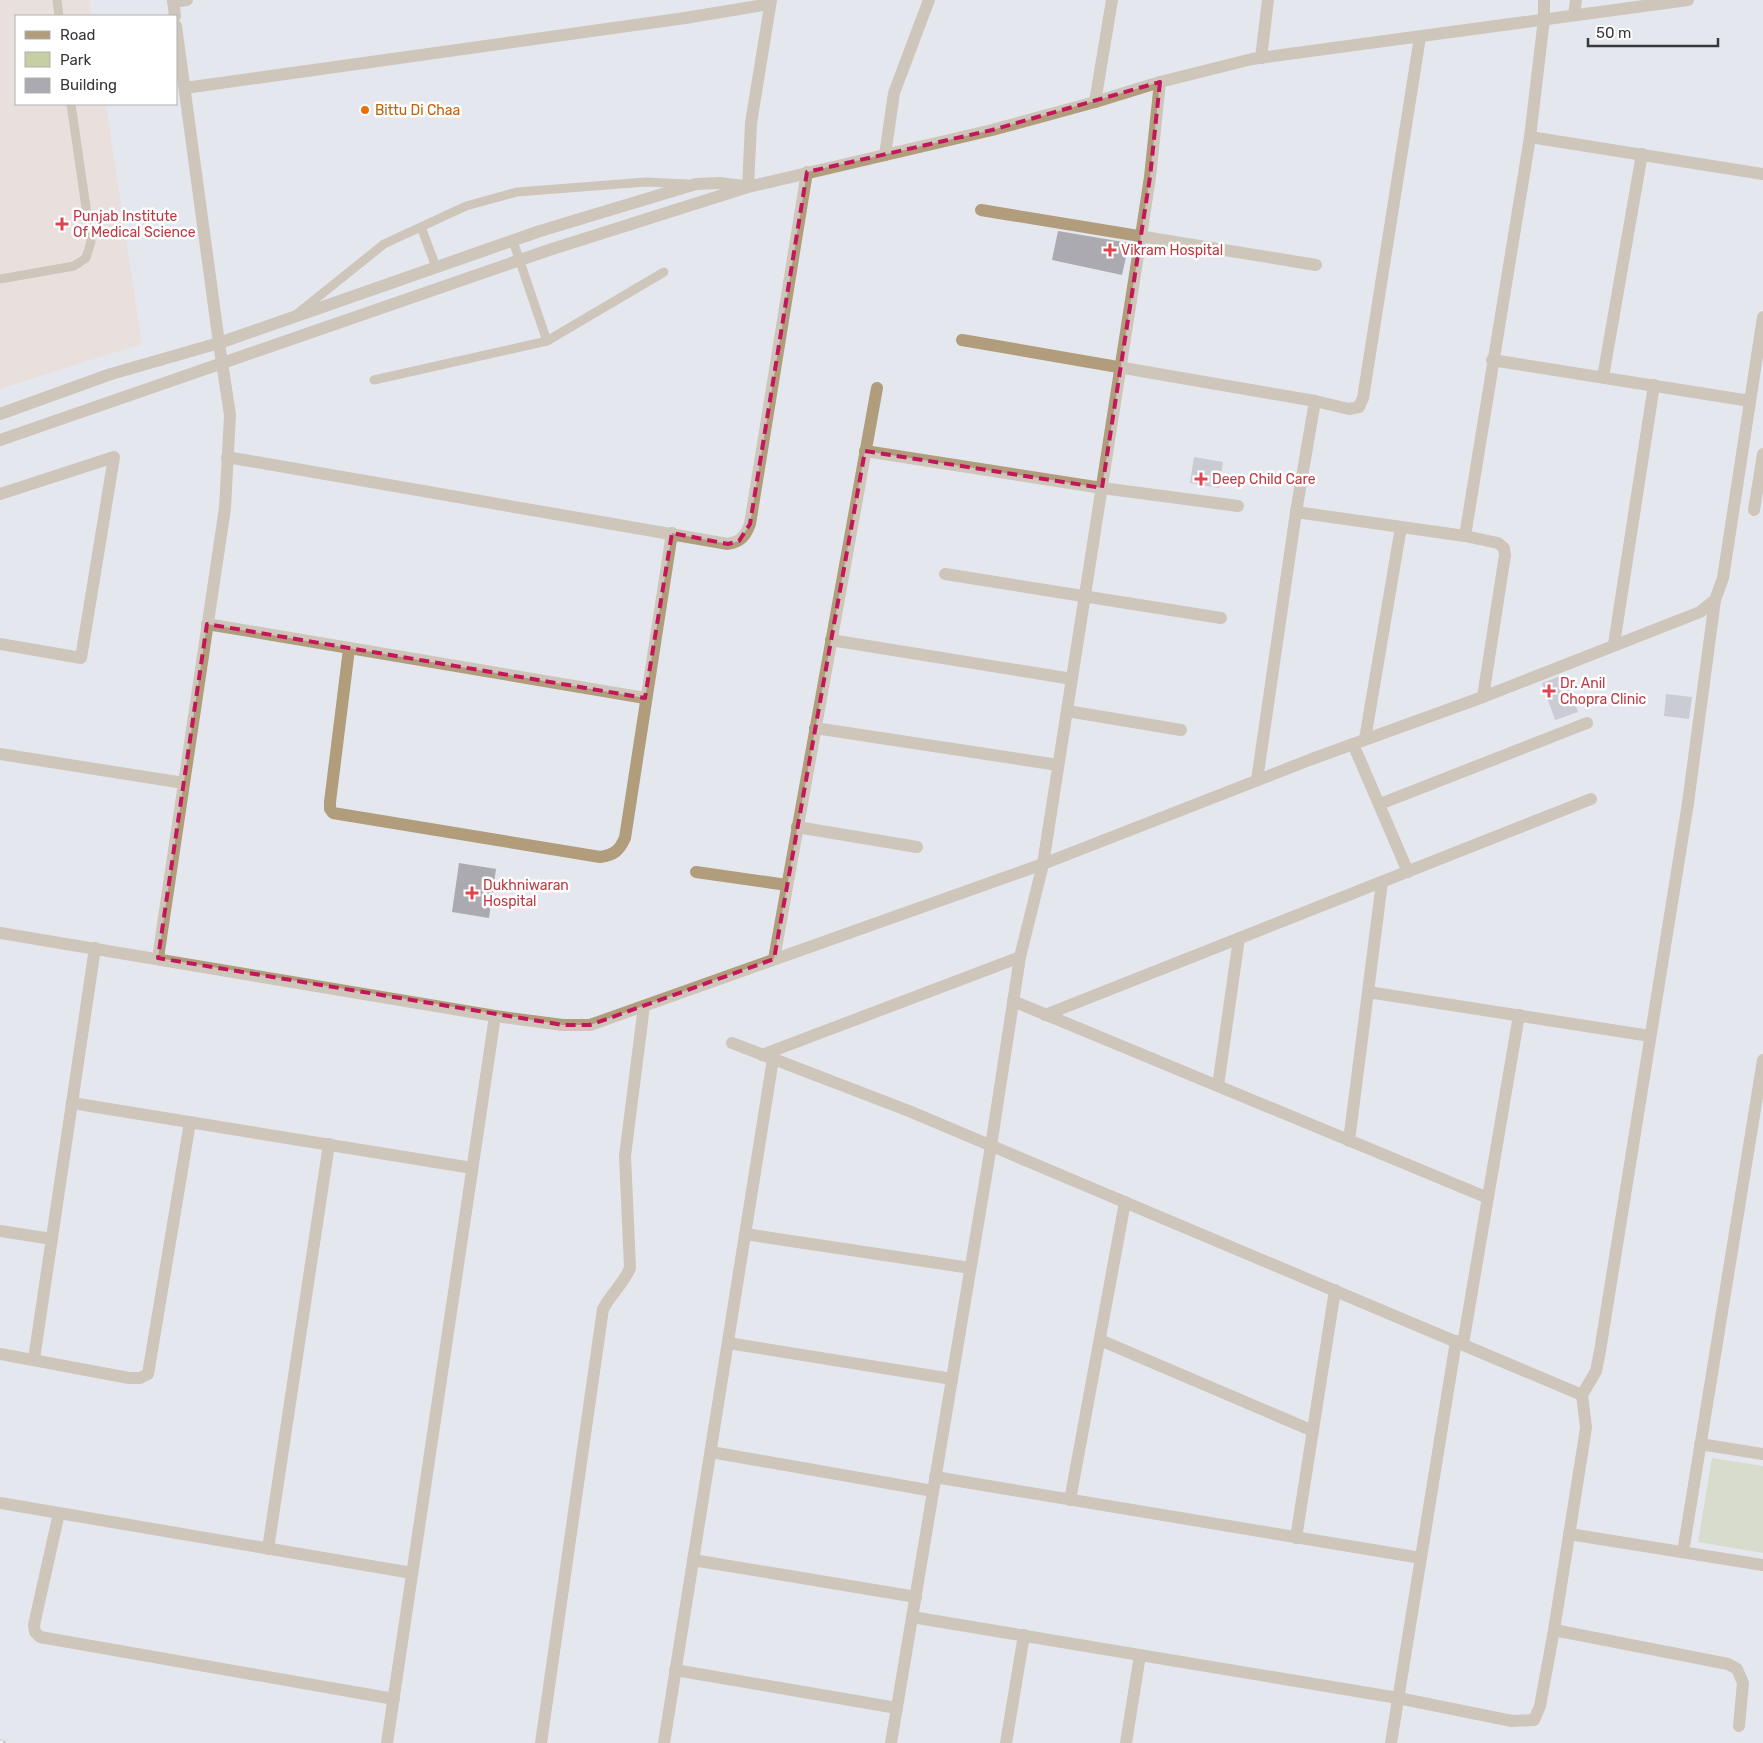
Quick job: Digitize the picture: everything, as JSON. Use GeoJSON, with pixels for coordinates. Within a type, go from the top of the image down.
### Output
{"type":"FeatureCollection","features":[{"type":"Feature","properties":{"kind":"street"},"geometry":{"type":"LineString","coordinates":[[175,15],[173,1],[187,0]]}},
{"type":"Feature","properties":{"kind":"street"},"geometry":{"type":"LineString","coordinates":[[885,155],[894,93],[929,0]]}},
{"type":"Feature","properties":{"kind":"street"},"geometry":{"type":"LineString","coordinates":[[1095,102],[1112,0]]}},
{"type":"Feature","properties":{"kind":"street"},"geometry":{"type":"LineString","coordinates":[[1261,58],[1268,0]]}},
{"type":"Feature","properties":{"kind":"street"},"geometry":{"type":"LineString","coordinates":[[1465,536],[1492,360],[1530,136],[1544,19],[1544,0]]}},
{"type":"Feature","properties":{"kind":"street"},"geometry":{"type":"LineString","coordinates":[[1574,15],[1576,0]]}},
{"type":"Feature","properties":{"kind":"street"},"geometry":{"type":"LineString","coordinates":[[0,440],[519,261],[748,187],[992,130],[1160,82],[1261,58],[1666,1],[1688,0]]}},
{"type":"Feature","properties":{"kind":"street"},"geometry":{"type":"LineString","coordinates":[[185,88],[770,2],[752,124],[748,187]]}},
{"type":"Feature","properties":{"kind":"street"},"geometry":{"type":"LineString","coordinates":[[962,340],[1315,401],[1349,409],[1358,407],[1364,398],[1420,36]]}},
{"type":"Feature","properties":{"kind":"street"},"geometry":{"type":"LineString","coordinates":[[158,958],[224,508],[230,415],[178,40]]}},
{"type":"Feature","properties":{"kind":"street"},"geometry":{"type":"LineString","coordinates":[[891,1743],[991,1146],[1020,957],[1043,864],[1142,236],[1160,82]]}},
{"type":"Feature","properties":{"kind":"street"},"geometry":{"type":"LineString","coordinates":[[1530,136],[1763,174]]}},
{"type":"Feature","properties":{"kind":"street"},"geometry":{"type":"LineString","coordinates":[[1603,378],[1642,154]]}},
{"type":"Feature","properties":{"kind":"street"},"geometry":{"type":"LineString","coordinates":[[227,457],[728,544],[739,541],[746,534],[750,524],[807,172]]}},
{"type":"Feature","properties":{"kind":"street"},"geometry":{"type":"LineString","coordinates":[[0,414],[111,374],[220,343],[513,241],[696,184],[720,183],[748,187]]}},
{"type":"Feature","properties":{"kind":"street"},"geometry":{"type":"LineString","coordinates":[[981,210],[1316,265]]}},
{"type":"Feature","properties":{"kind":"street"},"geometry":{"type":"LineString","coordinates":[[912,1616],[1398,1698],[1512,1721],[1534,1720],[1540,1706],[1554,1630],[1585,1434],[1582,1396],[1596,1371],[1600,1351],[1688,803],[1715,600],[1723,578],[1750,400],[1760,352],[1763,317]]}},
{"type":"Feature","properties":{"kind":"street"},"geometry":{"type":"LineString","coordinates":[[1492,360],[1750,400]]}},
{"type":"Feature","properties":{"kind":"street"},"geometry":{"type":"LineString","coordinates":[[1614,644],[1654,385]]}},
{"type":"Feature","properties":{"kind":"street"},"geometry":{"type":"LineString","coordinates":[[774,959],[877,388]]}},
{"type":"Feature","properties":{"kind":"street"},"geometry":{"type":"LineString","coordinates":[[1257,780],[1296,512],[1315,401]]}},
{"type":"Feature","properties":{"kind":"street"},"geometry":{"type":"LineString","coordinates":[[865,452],[1102,488],[1238,506]]}},
{"type":"Feature","properties":{"kind":"street"},"geometry":{"type":"LineString","coordinates":[[1734,506],[1759,510],[1763,454]]}},
{"type":"Feature","properties":{"kind":"street"},"geometry":{"type":"LineString","coordinates":[[0,494],[114,457],[80,658],[0,644]]}},
{"type":"Feature","properties":{"kind":"street"},"geometry":{"type":"LineString","coordinates":[[1296,512],[1465,536],[1498,543],[1504,548],[1505,555],[1482,697]]}},
{"type":"Feature","properties":{"kind":"street"},"geometry":{"type":"LineString","coordinates":[[1400,527],[1359,741],[1380,804],[1408,872]]}},
{"type":"Feature","properties":{"kind":"street"},"geometry":{"type":"LineString","coordinates":[[349,649],[330,802],[330,809],[333,813],[600,856],[611,855],[620,848],[625,838],[645,698],[672,533]]}},
{"type":"Feature","properties":{"kind":"street"},"geometry":{"type":"LineString","coordinates":[[945,574],[1221,618]]}},
{"type":"Feature","properties":{"kind":"street"},"geometry":{"type":"LineString","coordinates":[[0,933],[495,1016],[564,1026],[590,1025],[1043,864],[1257,780],[1482,697],[1700,612],[1715,600]]}},
{"type":"Feature","properties":{"kind":"street"},"geometry":{"type":"LineString","coordinates":[[207,624],[645,698]]}},
{"type":"Feature","properties":{"kind":"street"},"geometry":{"type":"LineString","coordinates":[[831,640],[1072,678]]}},
{"type":"Feature","properties":{"kind":"street"},"geometry":{"type":"LineString","coordinates":[[1067,712],[1182,730]]}},
{"type":"Feature","properties":{"kind":"street"},"geometry":{"type":"LineString","coordinates":[[1380,804],[1586,723]]}},
{"type":"Feature","properties":{"kind":"street"},"geometry":{"type":"LineString","coordinates":[[815,728],[1058,765]]}},
{"type":"Feature","properties":{"kind":"street"},"geometry":{"type":"LineString","coordinates":[[0,754],[184,783]]}},
{"type":"Feature","properties":{"kind":"street"},"geometry":{"type":"LineString","coordinates":[[1046,1015],[1591,799]]}},
{"type":"Feature","properties":{"kind":"street"},"geometry":{"type":"LineString","coordinates":[[797,827],[916,846]]}},
{"type":"Feature","properties":{"kind":"street"},"geometry":{"type":"LineString","coordinates":[[696,872],[787,885]]}},
{"type":"Feature","properties":{"kind":"street"},"geometry":{"type":"LineString","coordinates":[[1349,1141],[1382,882]]}},
{"type":"Feature","properties":{"kind":"street"},"geometry":{"type":"LineString","coordinates":[[1218,1086],[1239,938]]}},
{"type":"Feature","properties":{"kind":"street"},"geometry":{"type":"LineString","coordinates":[[34,1359],[95,948]]}},
{"type":"Feature","properties":{"kind":"street"},"geometry":{"type":"LineString","coordinates":[[768,1057],[1020,957]]}},
{"type":"Feature","properties":{"kind":"street"},"geometry":{"type":"LineString","coordinates":[[1368,992],[1650,1036]]}},
{"type":"Feature","properties":{"kind":"street"},"geometry":{"type":"LineString","coordinates":[[1013,1002],[1488,1198]]}},
{"type":"Feature","properties":{"kind":"street"},"geometry":{"type":"LineString","coordinates":[[540,1743],[603,1309],[610,1296],[626,1279],[630,1268],[625,1156],[644,1006]]}},
{"type":"Feature","properties":{"kind":"street"},"geometry":{"type":"LineString","coordinates":[[1391,1743],[1420,1558],[1488,1198],[1519,1015]]}},
{"type":"Feature","properties":{"kind":"street"},"geometry":{"type":"LineString","coordinates":[[387,1743],[495,1016]]}},
{"type":"Feature","properties":{"kind":"street"},"geometry":{"type":"LineString","coordinates":[[732,1043],[909,1111],[1582,1396]]}},
{"type":"Feature","properties":{"kind":"street"},"geometry":{"type":"LineString","coordinates":[[664,1743],[746,1234],[768,1057]]}},
{"type":"Feature","properties":{"kind":"street"},"geometry":{"type":"LineString","coordinates":[[1683,1552],[1763,1060]]}},
{"type":"Feature","properties":{"kind":"street"},"geometry":{"type":"LineString","coordinates":[[72,1103],[472,1168]]}},
{"type":"Feature","properties":{"kind":"street"},"geometry":{"type":"LineString","coordinates":[[0,1354],[129,1378],[140,1378],[148,1374],[190,1122]]}},
{"type":"Feature","properties":{"kind":"street"},"geometry":{"type":"LineString","coordinates":[[268,1549],[329,1144]]}},
{"type":"Feature","properties":{"kind":"street"},"geometry":{"type":"LineString","coordinates":[[1070,1500],[1125,1202]]}},
{"type":"Feature","properties":{"kind":"street"},"geometry":{"type":"LineString","coordinates":[[0,1231],[52,1239]]}},
{"type":"Feature","properties":{"kind":"street"},"geometry":{"type":"LineString","coordinates":[[746,1234],[970,1268]]}},
{"type":"Feature","properties":{"kind":"street"},"geometry":{"type":"LineString","coordinates":[[1296,1538],[1335,1290]]}},
{"type":"Feature","properties":{"kind":"street"},"geometry":{"type":"LineString","coordinates":[[1100,1340],[1313,1431]]}},
{"type":"Feature","properties":{"kind":"street"},"geometry":{"type":"LineString","coordinates":[[728,1343],[952,1379]]}},
{"type":"Feature","properties":{"kind":"street"},"geometry":{"type":"LineString","coordinates":[[1700,1444],[1763,1454]]}},
{"type":"Feature","properties":{"kind":"street"},"geometry":{"type":"LineString","coordinates":[[711,1452],[933,1491]]}},
{"type":"Feature","properties":{"kind":"street"},"geometry":{"type":"LineString","coordinates":[[935,1477],[1420,1558]]}},
{"type":"Feature","properties":{"kind":"street"},"geometry":{"type":"LineString","coordinates":[[0,1503],[412,1573]]}},
{"type":"Feature","properties":{"kind":"street"},"geometry":{"type":"LineString","coordinates":[[59,1513],[34,1625],[35,1632],[40,1637],[394,1699]]}},
{"type":"Feature","properties":{"kind":"street"},"geometry":{"type":"LineString","coordinates":[[1569,1534],[1763,1565]]}},
{"type":"Feature","properties":{"kind":"street"},"geometry":{"type":"LineString","coordinates":[[693,1560],[916,1597]]}},
{"type":"Feature","properties":{"kind":"street"},"geometry":{"type":"LineString","coordinates":[[1554,1630],[1728,1664],[1737,1669],[1743,1683],[1739,1726]]}},
{"type":"Feature","properties":{"kind":"street"},"geometry":{"type":"LineString","coordinates":[[1006,1743],[1024,1635]]}},
{"type":"Feature","properties":{"kind":"street"},"geometry":{"type":"LineString","coordinates":[[1126,1743],[1140,1655]]}},
{"type":"Feature","properties":{"kind":"street"},"geometry":{"type":"LineString","coordinates":[[676,1670],[897,1708]]}},
{"type":"Feature","properties":{"kind":"lane"},"geometry":{"type":"LineString","coordinates":[[56,0],[59,15]]}},
{"type":"Feature","properties":{"kind":"lane"},"geometry":{"type":"LineString","coordinates":[[0,279],[74,266],[86,258],[90,242],[71,105]]}},
{"type":"Feature","properties":{"kind":"lane"},"geometry":{"type":"LineString","coordinates":[[292,318],[384,244],[466,206],[517,192],[646,182],[696,184]]}},
{"type":"Feature","properties":{"kind":"lane"},"geometry":{"type":"LineString","coordinates":[[421,227],[436,267]]}},
{"type":"Feature","properties":{"kind":"lane"},"geometry":{"type":"LineString","coordinates":[[513,241],[547,341]]}},
{"type":"Feature","properties":{"kind":"lane"},"geometry":{"type":"LineString","coordinates":[[374,380],[547,341],[664,272]]}},
{"type":"Feature","properties":{"kind":"highlighted area"},"geometry":{"type":"Polygon","coordinates":[[[1160,82],[1150,177],[1102,488],[865,451],[774,959],[590,1025],[563,1025],[158,958],[207,624],[645,698],[672,533],[728,544],[739,541],[750,524],[807,172],[992,130],[1160,82]]]}},
{"type":"Feature","properties":{"kind":"shaded area","name":"Punjab Institute Of Medical Science"},"geometry":{"type":"Polygon","coordinates":[[[0,0],[90,0],[92,15],[15,15],[15,105],[106,105],[142,344],[0,389],[0,0]]]}},
{"type":"Feature","properties":{"kind":"green space"},"geometry":{"type":"Polygon","coordinates":[[[1712,1458],[1763,1466],[1763,1553],[1698,1542],[1712,1458]]]}},
{"type":"Feature","properties":{"kind":"building"},"geometry":{"type":"Polygon","coordinates":[[[1058,231],[1129,243],[1122,275],[1052,260],[1058,231]]]}},
{"type":"Feature","properties":{"kind":"building"},"geometry":{"type":"Polygon","coordinates":[[[1194,457],[1223,462],[1219,488],[1190,483],[1194,457]]]}},
{"type":"Feature","properties":{"kind":"building"},"geometry":{"type":"Polygon","coordinates":[[[1565,674],[1578,712],[1555,720],[1542,683],[1565,674]]]}},
{"type":"Feature","properties":{"kind":"building"},"geometry":{"type":"Polygon","coordinates":[[[1666,694],[1692,697],[1689,719],[1664,716],[1666,694]]]}},
{"type":"Feature","properties":{"kind":"building"},"geometry":{"type":"Polygon","coordinates":[[[459,863],[496,869],[489,918],[452,912],[459,863]]]}},
{"type":"Feature","properties":{"kind":"place","name":"Bittu Di Chaa"},"geometry":{"type":"Point","coordinates":[365,110]}},
{"type":"Feature","properties":{"kind":"place","name":"Punjab Institute Of Medical Science"},"geometry":{"type":"Point","coordinates":[62,224]}},
{"type":"Feature","properties":{"kind":"place","name":"Vikram Hospital"},"geometry":{"type":"Point","coordinates":[1110,250]}},
{"type":"Feature","properties":{"kind":"place","name":"Deep Child Care"},"geometry":{"type":"Point","coordinates":[1201,479]}},
{"type":"Feature","properties":{"kind":"place","name":"Dr. Anil Chopra Clinic"},"geometry":{"type":"Point","coordinates":[1549,691]}},
{"type":"Feature","properties":{"kind":"place","name":"Dukhniwaran Hospital"},"geometry":{"type":"Point","coordinates":[472,893]}}]}
